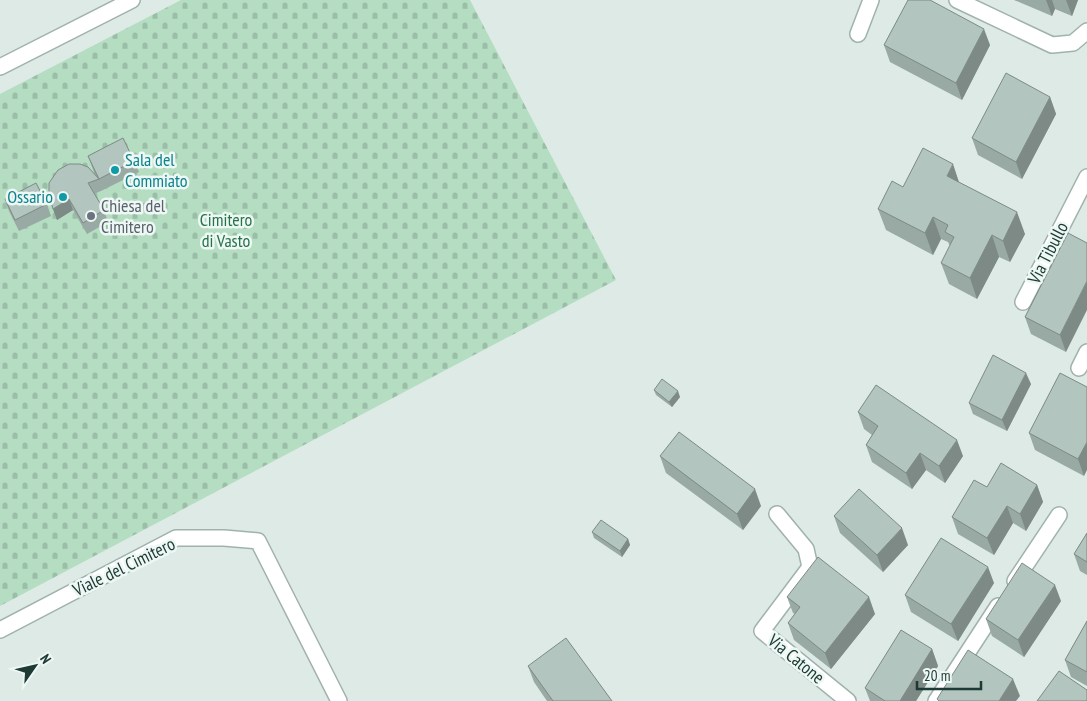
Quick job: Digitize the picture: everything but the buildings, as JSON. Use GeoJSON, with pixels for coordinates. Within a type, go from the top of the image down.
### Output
{"type":"FeatureCollection","features":[{"type":"Feature","properties":{"kind":"street"},"geometry":{"type":"LineString","coordinates":[[0,67],[105,6],[132,0]]}},
{"type":"Feature","properties":{"kind":"street"},"geometry":{"type":"LineString","coordinates":[[858,34],[870,0]]}},
{"type":"Feature","properties":{"kind":"street"},"geometry":{"type":"LineString","coordinates":[[957,0],[1052,45],[1073,43],[1087,31]]}},
{"type":"Feature","properties":{"kind":"street","name":"Via Tibullo"},"geometry":{"type":"LineString","coordinates":[[1023,302],[1087,177]]}},
{"type":"Feature","properties":{"kind":"street"},"geometry":{"type":"LineString","coordinates":[[1079,368],[1087,352]]}},
{"type":"Feature","properties":{"kind":"street","name":"Via Catone"},"geometry":{"type":"LineString","coordinates":[[777,514],[806,548],[810,567],[762,631],[848,701]]}},
{"type":"Feature","properties":{"kind":"street"},"geometry":{"type":"LineString","coordinates":[[936,701],[1059,515]]}},
{"type":"Feature","properties":{"kind":"street","name":"Viale del Cimitero"},"geometry":{"type":"LineString","coordinates":[[0,630],[176,538],[224,538],[258,541],[339,701]]}},
{"type":"Feature","properties":{"kind":"green space","name":"Cimitero di Vasto"},"geometry":{"type":"Polygon","coordinates":[[[181,0],[470,0],[616,280],[0,606],[0,94],[181,0]]]}},
{"type":"Feature","properties":{"kind":"place","name":"Sala del Commiato"},"geometry":{"type":"Point","coordinates":[115,170]}},
{"type":"Feature","properties":{"kind":"place","name":"Ossario"},"geometry":{"type":"Point","coordinates":[63,197]}},
{"type":"Feature","properties":{"kind":"place","name":"Chiesa del Cimitero"},"geometry":{"type":"Point","coordinates":[91,216]}}]}
